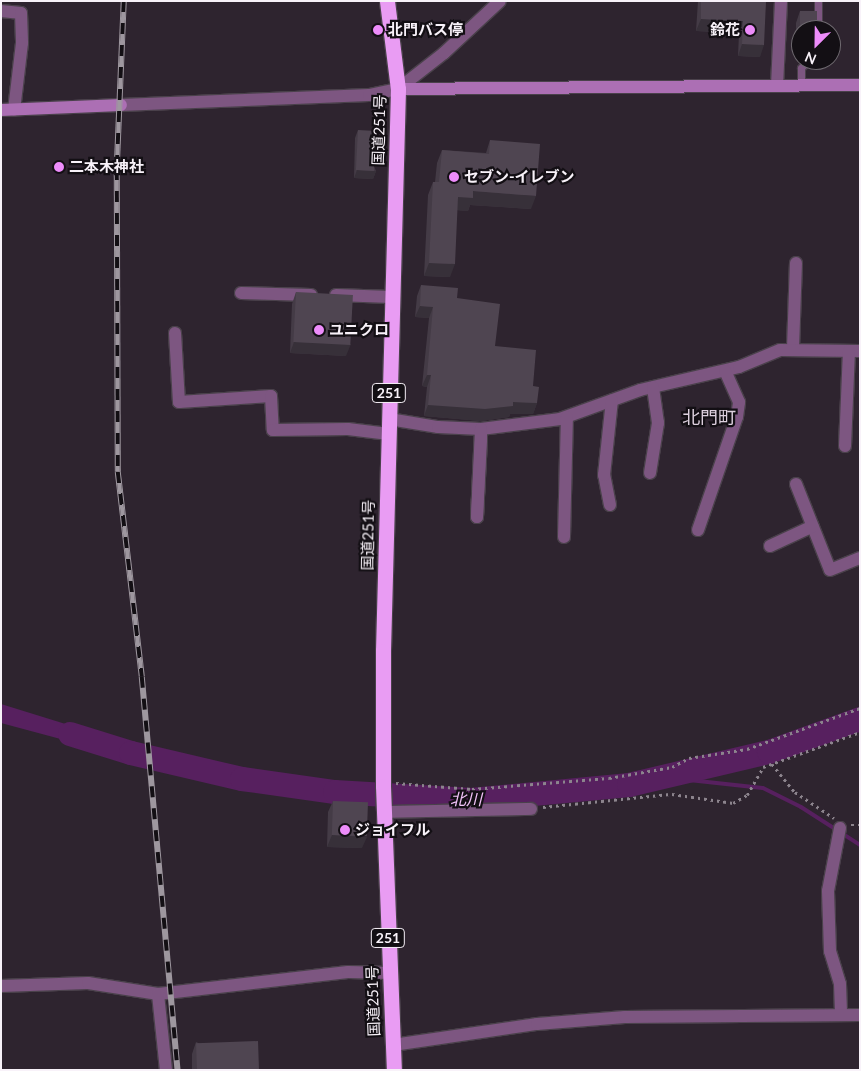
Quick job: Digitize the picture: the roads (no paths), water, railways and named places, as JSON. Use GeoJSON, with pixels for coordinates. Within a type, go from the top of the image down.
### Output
{"type":"FeatureCollection","features":[{"type":"Feature","properties":{"kind":"highway","name":"国道251号"},"geometry":{"type":"LineString","coordinates":[[387,1],[398,88],[391,296],[383,784],[394,1070]]}},
{"type":"Feature","properties":{"kind":"street"},"geometry":{"type":"LineString","coordinates":[[398,88],[444,53],[500,1]]}},
{"type":"Feature","properties":{"kind":"street"},"geometry":{"type":"LineString","coordinates":[[777,86],[782,2]]}},
{"type":"Feature","properties":{"kind":"street"},"geometry":{"type":"LineString","coordinates":[[1,11],[21,13],[22,44],[14,110]]}},
{"type":"Feature","properties":{"kind":"street"},"geometry":{"type":"LineString","coordinates":[[1,110],[369,95],[398,88],[860,85]]}},
{"type":"Feature","properties":{"kind":"street"},"geometry":{"type":"LineString","coordinates":[[793,348],[796,263]]}},
{"type":"Feature","properties":{"kind":"street"},"geometry":{"type":"LineString","coordinates":[[241,293],[391,296]]}},
{"type":"Feature","properties":{"kind":"street"},"geometry":{"type":"LineString","coordinates":[[175,333],[179,402],[271,396],[273,430],[348,429],[389,426],[480,429],[567,417],[653,387],[725,371],[793,348],[855,351],[845,446]]}},
{"type":"Feature","properties":{"kind":"street"},"geometry":{"type":"LineString","coordinates":[[698,530],[737,417],[739,402],[725,371]]}},
{"type":"Feature","properties":{"kind":"street"},"geometry":{"type":"LineString","coordinates":[[650,473],[658,423],[653,387]]}},
{"type":"Feature","properties":{"kind":"street"},"geometry":{"type":"LineString","coordinates":[[610,505],[604,475],[612,400]]}},
{"type":"Feature","properties":{"kind":"street"},"geometry":{"type":"LineString","coordinates":[[564,537],[567,417]]}},
{"type":"Feature","properties":{"kind":"street"},"geometry":{"type":"LineString","coordinates":[[480,429],[478,507],[477,517],[478,498],[480,450],[480,429]]}},
{"type":"Feature","properties":{"kind":"street"},"geometry":{"type":"LineString","coordinates":[[796,484],[830,570],[860,558]]}},
{"type":"Feature","properties":{"kind":"street"},"geometry":{"type":"LineString","coordinates":[[770,546],[812,526]]}},
{"type":"Feature","properties":{"kind":"street"},"geometry":{"type":"LineString","coordinates":[[383,810],[531,809]]}},
{"type":"Feature","properties":{"kind":"street"},"geometry":{"type":"LineString","coordinates":[[841,1014],[840,984],[830,951],[828,891],[842,828]]}},
{"type":"Feature","properties":{"kind":"street"},"geometry":{"type":"LineString","coordinates":[[1,986],[88,983],[158,994],[348,972],[390,973]]}},
{"type":"Feature","properties":{"kind":"street"},"geometry":{"type":"LineString","coordinates":[[158,994],[166,1070]]}},
{"type":"Feature","properties":{"kind":"street"},"geometry":{"type":"LineString","coordinates":[[393,1045],[537,1024],[625,1017],[860,1015]]}},
{"type":"Feature","properties":{"kind":"lane"},"geometry":{"type":"LineString","coordinates":[[818,1],[818,20]]}},
{"type":"Feature","properties":{"kind":"lane"},"geometry":{"type":"LineString","coordinates":[[801,70],[801,86]]}},
{"type":"Feature","properties":{"kind":"waterway","name":"北川"},"geometry":{"type":"LineString","coordinates":[[70,734],[131,753],[242,779],[335,792],[471,800],[629,785],[769,752],[860,719]]}},
{"type":"Feature","properties":{"kind":"waterway"},"geometry":{"type":"LineString","coordinates":[[677,775],[689,780],[763,788],[801,807],[860,845]]}},
{"type":"Feature","properties":{"kind":"railway"},"geometry":{"type":"LineString","coordinates":[[124,1],[117,169],[118,472],[142,677],[178,1070]]}},
{"type":"Feature","properties":{"kind":"place","name":"北門バス停"},"geometry":{"type":"Point","coordinates":[378,30]}},
{"type":"Feature","properties":{"kind":"place","name":"鈴花"},"geometry":{"type":"Point","coordinates":[750,30]}},
{"type":"Feature","properties":{"kind":"place","name":"二本木神社"},"geometry":{"type":"Point","coordinates":[59,167]}},
{"type":"Feature","properties":{"kind":"place","name":"セブン-イレブン"},"geometry":{"type":"Point","coordinates":[454,177]}},
{"type":"Feature","properties":{"kind":"place","name":"ユニクロ"},"geometry":{"type":"Point","coordinates":[319,330]}},
{"type":"Feature","properties":{"kind":"place","name":"ジョイフル"},"geometry":{"type":"Point","coordinates":[345,830]}},
{"type":"Feature","properties":{"kind":"district","name":"北門町"},"geometry":{"type":"Point","coordinates":[709,417]}}]}
